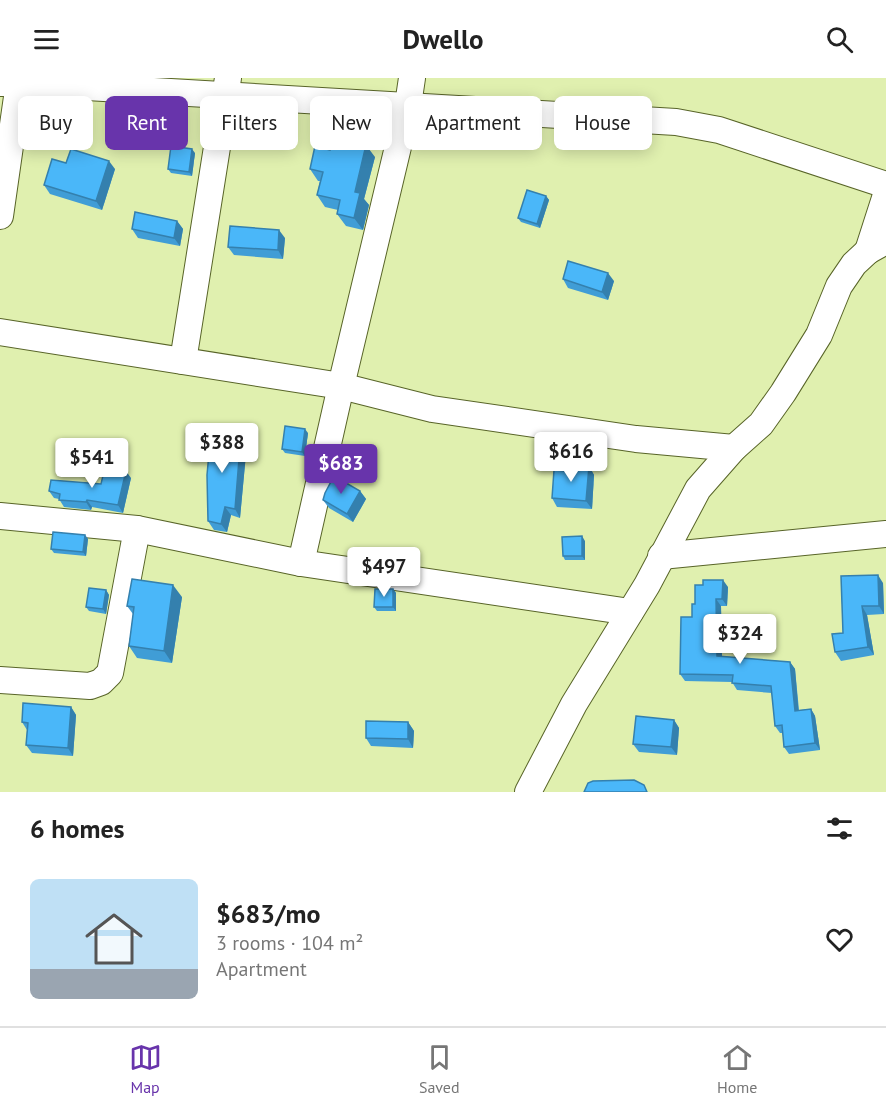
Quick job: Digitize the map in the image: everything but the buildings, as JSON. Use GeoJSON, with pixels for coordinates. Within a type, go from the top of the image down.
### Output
{"type":"FeatureCollection","features":[{"type":"Feature","properties":{"kind":"street"},"geometry":{"type":"LineString","coordinates":[[409,96],[412,78]]}},
{"type":"Feature","properties":{"kind":"street"},"geometry":{"type":"LineString","coordinates":[[0,216],[10,83],[226,87],[404,105]]}},
{"type":"Feature","properties":{"kind":"street"},"geometry":{"type":"LineString","coordinates":[[183,361],[226,87]]}},
{"type":"Feature","properties":{"kind":"street"},"geometry":{"type":"LineString","coordinates":[[542,114],[676,122],[719,130],[886,185]]}},
{"type":"Feature","properties":{"kind":"street"},"geometry":{"type":"LineString","coordinates":[[301,563],[404,122]]}},
{"type":"Feature","properties":{"kind":"street"},"geometry":{"type":"LineString","coordinates":[[528,792],[574,704],[647,585],[698,489],[734,448],[760,424],[783,393],[819,335],[839,286],[854,264],[877,246],[886,195]]}},
{"type":"Feature","properties":{"kind":"street"},"geometry":{"type":"LineString","coordinates":[[0,332],[341,386],[444,411],[636,439],[734,448]]}},
{"type":"Feature","properties":{"kind":"street"},"geometry":{"type":"LineString","coordinates":[[0,516],[136,529],[301,563],[630,612]]}},
{"type":"Feature","properties":{"kind":"street"},"geometry":{"type":"LineString","coordinates":[[0,680],[90,686],[101,682],[110,673],[136,529]]}},
{"type":"Feature","properties":{"kind":"street"},"geometry":{"type":"LineString","coordinates":[[661,556],[886,534]]}}]}
